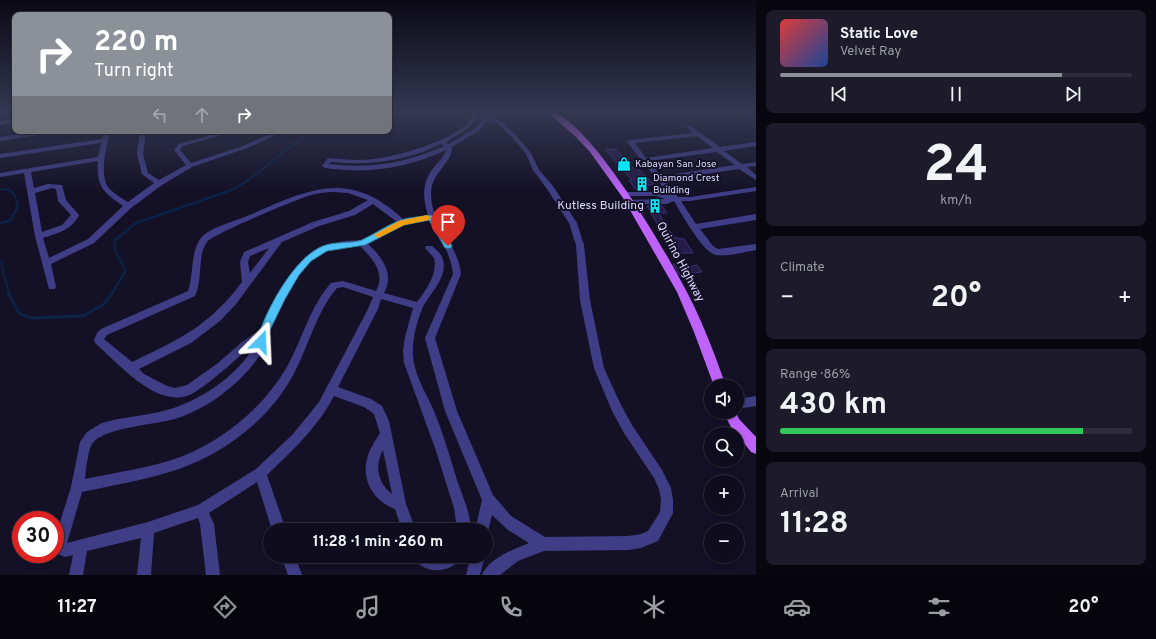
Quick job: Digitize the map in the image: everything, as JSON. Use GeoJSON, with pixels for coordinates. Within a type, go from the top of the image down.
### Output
{"type":"FeatureCollection","features":[{"type":"Feature","properties":{"kind":"main road","name":"Quirino Highway"},"geometry":{"type":"LineString","coordinates":[[580,137],[611,173],[628,198],[676,280],[704,343],[717,379]]}},
{"type":"Feature","properties":{"kind":"main road"},"geometry":{"type":"LineString","coordinates":[[733,419],[756,447]]}},
{"type":"Feature","properties":{"kind":"street"},"geometry":{"type":"LineString","coordinates":[[0,139],[14,137]]}},
{"type":"Feature","properties":{"kind":"street"},"geometry":{"type":"LineString","coordinates":[[106,137],[101,176],[105,188],[128,206]]}},
{"type":"Feature","properties":{"kind":"street"},"geometry":{"type":"LineString","coordinates":[[144,137],[140,154],[145,174],[159,183]]}},
{"type":"Feature","properties":{"kind":"street"},"geometry":{"type":"LineString","coordinates":[[190,166],[177,150],[178,148],[185,144],[211,137]]}},
{"type":"Feature","properties":{"kind":"street"},"geometry":{"type":"LineString","coordinates":[[46,263],[91,242],[128,206],[159,183],[190,166],[245,147],[266,137]]}},
{"type":"Feature","properties":{"kind":"street"},"geometry":{"type":"LineString","coordinates":[[450,137],[442,142],[413,153],[392,158],[355,162],[329,160],[325,166],[371,168],[394,165],[419,158],[449,146],[464,137]]}},
{"type":"Feature","properties":{"kind":"street"},"geometry":{"type":"LineString","coordinates":[[489,575],[513,556],[544,544],[628,543],[641,541],[653,536],[666,513],[667,500],[665,488],[658,474],[628,428],[616,406],[599,368],[585,300],[580,245],[573,223],[536,170],[526,150],[514,137]]}},
{"type":"Feature","properties":{"kind":"street"},"geometry":{"type":"LineString","coordinates":[[674,137],[630,142],[660,178],[673,199],[710,248],[716,252],[723,252],[756,247]]}},
{"type":"Feature","properties":{"kind":"street"},"geometry":{"type":"LineString","coordinates":[[702,137],[756,178]]}},
{"type":"Feature","properties":{"kind":"street"},"geometry":{"type":"LineString","coordinates":[[0,156],[105,140]]}},
{"type":"Feature","properties":{"kind":"street"},"geometry":{"type":"LineString","coordinates":[[442,142],[449,146]]}},
{"type":"Feature","properties":{"kind":"street"},"geometry":{"type":"LineString","coordinates":[[644,160],[756,144]]}},
{"type":"Feature","properties":{"kind":"street"},"geometry":{"type":"LineString","coordinates":[[449,146],[448,157],[438,166],[428,186],[428,204],[431,217],[454,254],[457,264],[457,274],[430,338],[451,411],[488,500],[496,512],[507,523],[544,544]]}},
{"type":"Feature","properties":{"kind":"street"},"geometry":{"type":"LineString","coordinates":[[0,175],[102,158]]}},
{"type":"Feature","properties":{"kind":"street"},"geometry":{"type":"LineString","coordinates":[[419,158],[431,160],[438,166]]}},
{"type":"Feature","properties":{"kind":"street"},"geometry":{"type":"LineString","coordinates":[[660,178],[756,164]]}},
{"type":"Feature","properties":{"kind":"street"},"geometry":{"type":"LineString","coordinates":[[27,170],[39,236],[52,287]]}},
{"type":"Feature","properties":{"kind":"street"},"geometry":{"type":"LineString","coordinates":[[31,192],[46,187],[58,187],[62,201],[75,215],[73,221],[66,227],[39,236]]}},
{"type":"Feature","properties":{"kind":"street"},"geometry":{"type":"LineString","coordinates":[[628,198],[667,202],[673,199],[690,199],[756,189]]}},
{"type":"Feature","properties":{"kind":"street"},"geometry":{"type":"LineString","coordinates":[[264,332],[246,345],[222,366],[190,389],[174,393],[165,391],[140,377],[99,340],[100,336],[112,328],[192,293],[197,276],[201,246],[205,238],[307,193],[337,190],[357,193],[374,200],[389,209],[402,223]]}},
{"type":"Feature","properties":{"kind":"street"},"geometry":{"type":"LineString","coordinates":[[247,283],[244,262],[247,254],[316,224],[352,213],[374,200]]}},
{"type":"Feature","properties":{"kind":"street"},"geometry":{"type":"LineString","coordinates":[[362,243],[379,261],[384,280],[383,288],[378,294],[373,309],[323,406],[297,438],[260,473],[202,510],[148,529],[65,550],[62,549],[60,544],[77,487],[86,442],[94,433],[107,427],[133,423],[178,412],[199,403],[216,393],[240,371],[257,351],[264,332],[291,280],[308,259],[325,248],[345,244],[362,243],[402,223],[431,217]]}},
{"type":"Feature","properties":{"kind":"street"},"geometry":{"type":"LineString","coordinates":[[694,227],[756,217]]}},
{"type":"Feature","properties":{"kind":"street"},"geometry":{"type":"LineString","coordinates":[[131,368],[165,352],[208,326],[226,309],[279,241]]}},
{"type":"Feature","properties":{"kind":"street"},"geometry":{"type":"LineString","coordinates":[[429,248],[437,256],[440,262],[439,270],[425,298],[419,306],[413,321],[408,347],[408,358],[413,376],[427,410],[464,523]]}},
{"type":"Feature","properties":{"kind":"street"},"geometry":{"type":"LineString","coordinates":[[77,487],[175,464],[193,457],[208,449],[255,415],[268,403],[283,384],[321,306],[334,285],[342,283],[419,306]]}},
{"type":"Feature","properties":{"kind":"street"},"geometry":{"type":"LineString","coordinates":[[331,390],[367,403],[378,410],[383,421],[400,504],[407,523]]}},
{"type":"Feature","properties":{"kind":"street"},"geometry":{"type":"LineString","coordinates":[[744,403],[756,401]]}},
{"type":"Feature","properties":{"kind":"street"},"geometry":{"type":"LineString","coordinates":[[386,433],[373,458],[372,468],[376,486],[386,499],[400,504]]}},
{"type":"Feature","properties":{"kind":"street"},"geometry":{"type":"LineString","coordinates":[[260,473],[277,523]]}},
{"type":"Feature","properties":{"kind":"street"},"geometry":{"type":"LineString","coordinates":[[483,523],[488,500]]}},
{"type":"Feature","properties":{"kind":"street"},"geometry":{"type":"LineString","coordinates":[[202,510],[207,524],[213,575]]}},
{"type":"Feature","properties":{"kind":"street"},"geometry":{"type":"LineString","coordinates":[[144,575],[148,529]]}},
{"type":"Feature","properties":{"kind":"street"},"geometry":{"type":"LineString","coordinates":[[76,575],[81,546]]}},
{"type":"Feature","properties":{"kind":"street"},"geometry":{"type":"LineString","coordinates":[[290,563],[294,575]]}},
{"type":"Feature","properties":{"kind":"street"},"geometry":{"type":"LineString","coordinates":[[423,563],[426,568],[433,571],[441,570],[448,563]]}},
{"type":"Feature","properties":{"kind":"street"},"geometry":{"type":"LineString","coordinates":[[473,575],[476,563]]}},
{"type":"Feature","properties":{"kind":"building"},"geometry":{"type":"Polygon","coordinates":[[[616,149],[633,168],[637,168],[654,184],[646,186],[648,189],[635,189],[629,180],[632,180],[605,150],[616,149]]]}},
{"type":"Feature","properties":{"kind":"building"},"geometry":{"type":"Polygon","coordinates":[[[647,206],[662,206],[667,213],[659,213],[668,231],[670,231],[675,238],[684,239],[693,253],[678,253],[667,238],[665,238],[647,206]]]}},
{"type":"Feature","properties":{"kind":"building"},"geometry":{"type":"Polygon","coordinates":[[[673,264],[685,264],[687,267],[697,265],[702,272],[679,275],[673,264]]]}},
{"type":"Feature","properties":{"kind":"waterway"},"geometry":{"type":"LineString","coordinates":[[226,192],[249,180],[304,137]]}},
{"type":"Feature","properties":{"kind":"waterway"},"geometry":{"type":"LineString","coordinates":[[0,189],[10,190],[14,194],[18,206],[10,221],[0,223]]}},
{"type":"Feature","properties":{"kind":"waterway"},"geometry":{"type":"LineString","coordinates":[[112,293],[126,271],[116,252],[114,241],[136,223],[229,191]]}},
{"type":"Feature","properties":{"kind":"waterway"},"geometry":{"type":"LineString","coordinates":[[0,262],[2,262],[3,273],[9,293]]}},
{"type":"Feature","properties":{"kind":"waterway"},"geometry":{"type":"LineString","coordinates":[[8,292],[19,313],[30,318],[83,316],[104,304],[113,292]]}},
{"type":"Feature","properties":{"kind":"slow traffic"},"geometry":{"type":"LineString","coordinates":[[378,235],[402,223],[427,218]]}},
{"type":"Feature","properties":{"kind":"place","name":"Kabayan San Jose"},"geometry":{"type":"Point","coordinates":[624,164]}},
{"type":"Feature","properties":{"kind":"place","name":"Diamond Crest Building"},"geometry":{"type":"Point","coordinates":[642,184]}},
{"type":"Feature","properties":{"kind":"place","name":"Kutless Building"},"geometry":{"type":"Point","coordinates":[655,206]}},
{"type":"Feature","properties":{"kind":"route"},"geometry":{"type":"LineString","coordinates":[[261,342],[264,332],[296,272],[308,259],[325,248],[336,245],[362,243],[402,223],[431,217],[448,246]]}}]}
